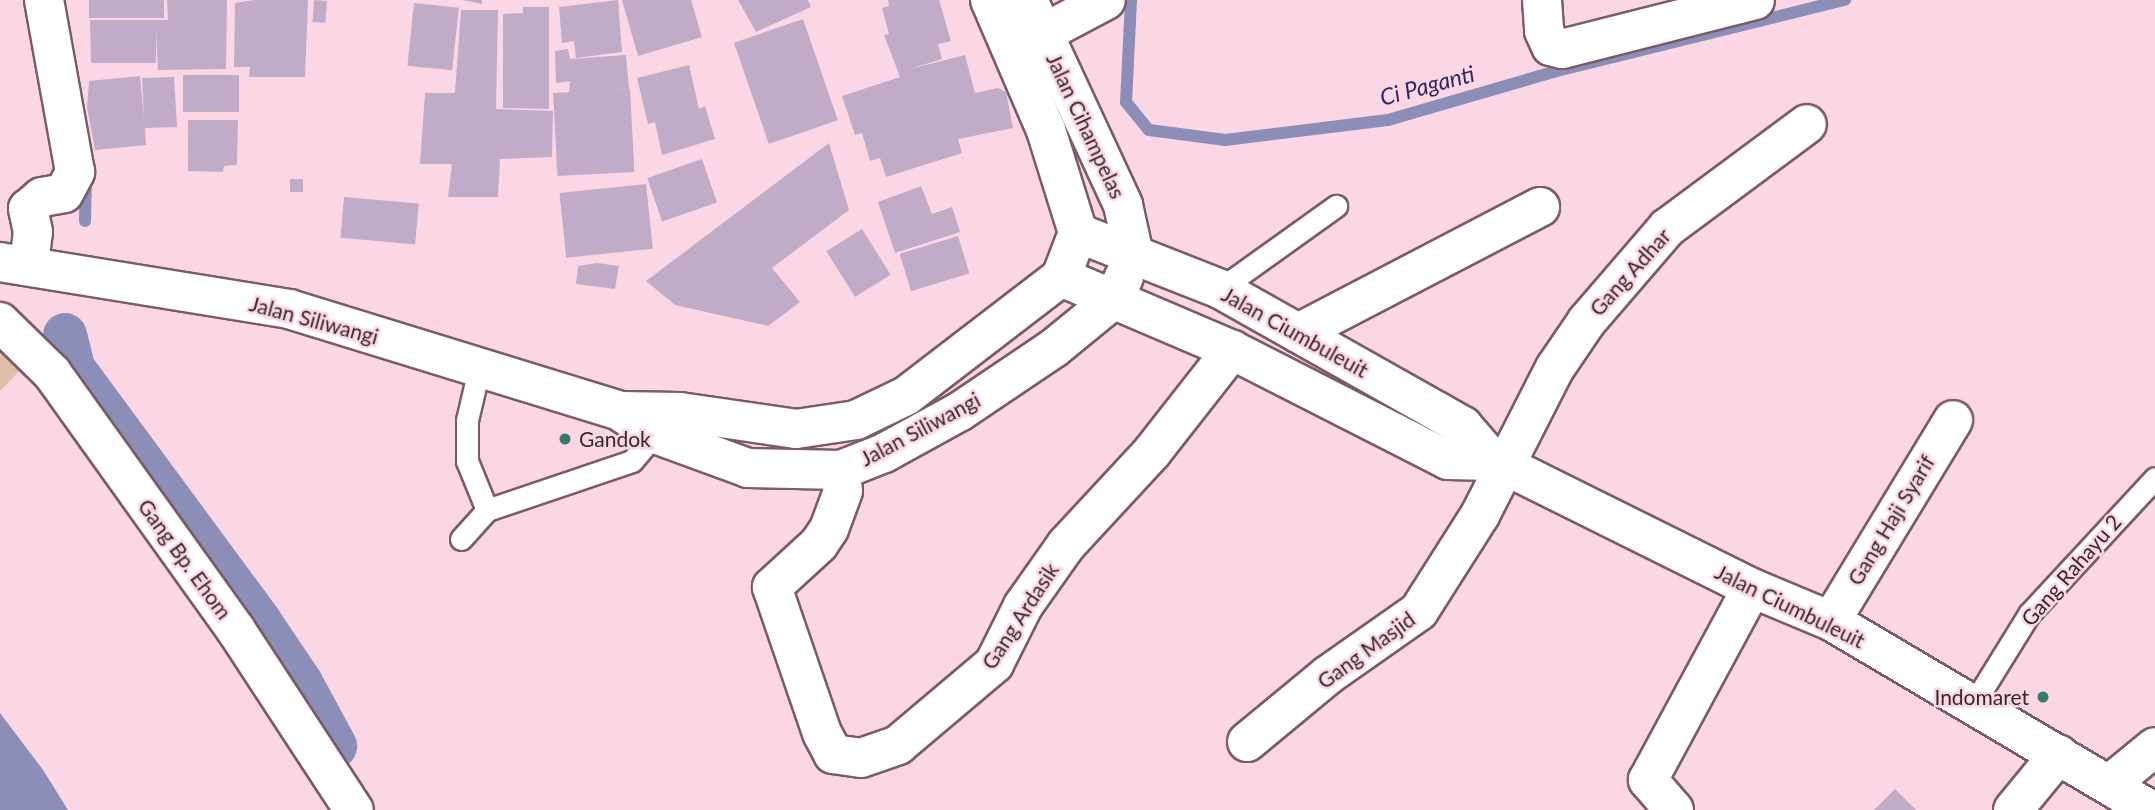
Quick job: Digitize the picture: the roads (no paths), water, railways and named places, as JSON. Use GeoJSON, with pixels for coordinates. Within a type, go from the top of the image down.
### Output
{"type":"FeatureCollection","features":[{"type":"Feature","properties":{"kind":"main road"},"geometry":{"type":"LineString","coordinates":[[15,263],[33,232],[28,209],[42,197],[64,193],[75,172],[44,0]]}},
{"type":"Feature","properties":{"kind":"main road","name":"Jalan Cihampelas"},"geometry":{"type":"LineString","coordinates":[[990,0],[1046,130],[1078,233]]}},
{"type":"Feature","properties":{"kind":"main road"},"geometry":{"type":"LineString","coordinates":[[1036,17],[1106,0]]}},
{"type":"Feature","properties":{"kind":"main road"},"geometry":{"type":"LineString","coordinates":[[1542,0],[1544,31],[1551,46],[1562,49],[1755,0]]}},
{"type":"Feature","properties":{"kind":"main road","name":"Jalan Cihampelas"},"geometry":{"type":"LineString","coordinates":[[1036,17],[1123,205],[1133,255]]}},
{"type":"Feature","properties":{"kind":"main road","name":"Gang Adhar"},"geometry":{"type":"LineString","coordinates":[[1499,464],[1555,368],[1629,269],[1667,228],[1807,124]]}},
{"type":"Feature","properties":{"kind":"main road"},"geometry":{"type":"LineString","coordinates":[[1298,334],[1540,207]]}},
{"type":"Feature","properties":{"kind":"main road"},"geometry":{"type":"LineString","coordinates":[[1061,277],[1078,233]]}},
{"type":"Feature","properties":{"kind":"main road","name":"Jalan Ciumbuleuit"},"geometry":{"type":"LineString","coordinates":[[1078,233],[1220,289],[1463,426],[1499,464],[1752,588],[1831,621],[2150,810]]}},
{"type":"Feature","properties":{"kind":"main road","name":"Jalan Siliwangi"},"geometry":{"type":"LineString","coordinates":[[620,411],[655,434],[748,468],[841,470],[884,453],[959,412],[1086,326],[1115,298],[1133,255]]}},
{"type":"Feature","properties":{"kind":"main road","name":"Jalan Siliwangi"},"geometry":{"type":"LineString","coordinates":[[15,263],[289,309],[620,411],[680,412],[796,429],[856,421],[906,396],[1061,277]]}},
{"type":"Feature","properties":{"kind":"main road","name":"Jalan Ciumbuleuit"},"geometry":{"type":"LineString","coordinates":[[1061,277],[1232,350],[1448,460],[1499,464]]}},
{"type":"Feature","properties":{"kind":"main road","name":"Gang Bp. Ehom"},"geometry":{"type":"LineString","coordinates":[[0,321],[52,373],[236,631],[354,810]]}},
{"type":"Feature","properties":{"kind":"main road","name":"Gang Ardasik"},"geometry":{"type":"LineString","coordinates":[[841,470],[843,491],[829,529],[819,544],[780,575],[772,587],[773,598],[822,733],[834,754],[861,758],[898,745],[994,664],[1023,606],[1066,545],[1152,452],[1232,350]]}},
{"type":"Feature","properties":{"kind":"main road","name":"Gang Haji Syarif"},"geometry":{"type":"LineString","coordinates":[[1831,621],[1953,420]]}},
{"type":"Feature","properties":{"kind":"main road","name":"Gang Masjid"},"geometry":{"type":"LineString","coordinates":[[1247,742],[1328,675],[1419,611],[1499,464]]}},
{"type":"Feature","properties":{"kind":"main road"},"geometry":{"type":"LineString","coordinates":[[1674,810],[1648,780],[1752,588]]}},
{"type":"Feature","properties":{"kind":"main road"},"geometry":{"type":"LineString","coordinates":[[2110,784],[2155,747]]}},
{"type":"Feature","properties":{"kind":"main road"},"geometry":{"type":"LineString","coordinates":[[2013,810],[2059,754]]}},
{"type":"Feature","properties":{"kind":"lane"},"geometry":{"type":"LineString","coordinates":[[1220,289],[1336,206]]}},
{"type":"Feature","properties":{"kind":"lane"},"geometry":{"type":"LineString","coordinates":[[480,369],[467,420],[467,461],[487,510]]}},
{"type":"Feature","properties":{"kind":"lane"},"geometry":{"type":"LineString","coordinates":[[461,539],[487,510],[632,461],[655,434]]}},
{"type":"Feature","properties":{"kind":"lane","name":"Gang Rahayu 2"},"geometry":{"type":"LineString","coordinates":[[1972,706],[2029,614],[2155,478]]}},
{"type":"Feature","properties":{"kind":"water"},"geometry":{"type":"Polygon","coordinates":[[[0,713],[43,770],[68,810],[0,810],[0,713]]]}},
{"type":"Feature","properties":{"kind":"waterway","name":"Ci Paganti"},"geometry":{"type":"LineString","coordinates":[[1131,0],[1126,102],[1149,130],[1225,140],[1388,120],[1553,72],[1845,0]]}},
{"type":"Feature","properties":{"kind":"waterway"},"geometry":{"type":"LineString","coordinates":[[85,221],[86,176]]}},
{"type":"Feature","properties":{"kind":"waterway"},"geometry":{"type":"LineString","coordinates":[[65,335],[73,368],[260,622],[301,683],[335,746]]}},
{"type":"Feature","properties":{"kind":"place","name":"Gandok"},"geometry":{"type":"Point","coordinates":[565,439]}},
{"type":"Feature","properties":{"kind":"place","name":"Indomaret"},"geometry":{"type":"Point","coordinates":[2043,697]}}]}
